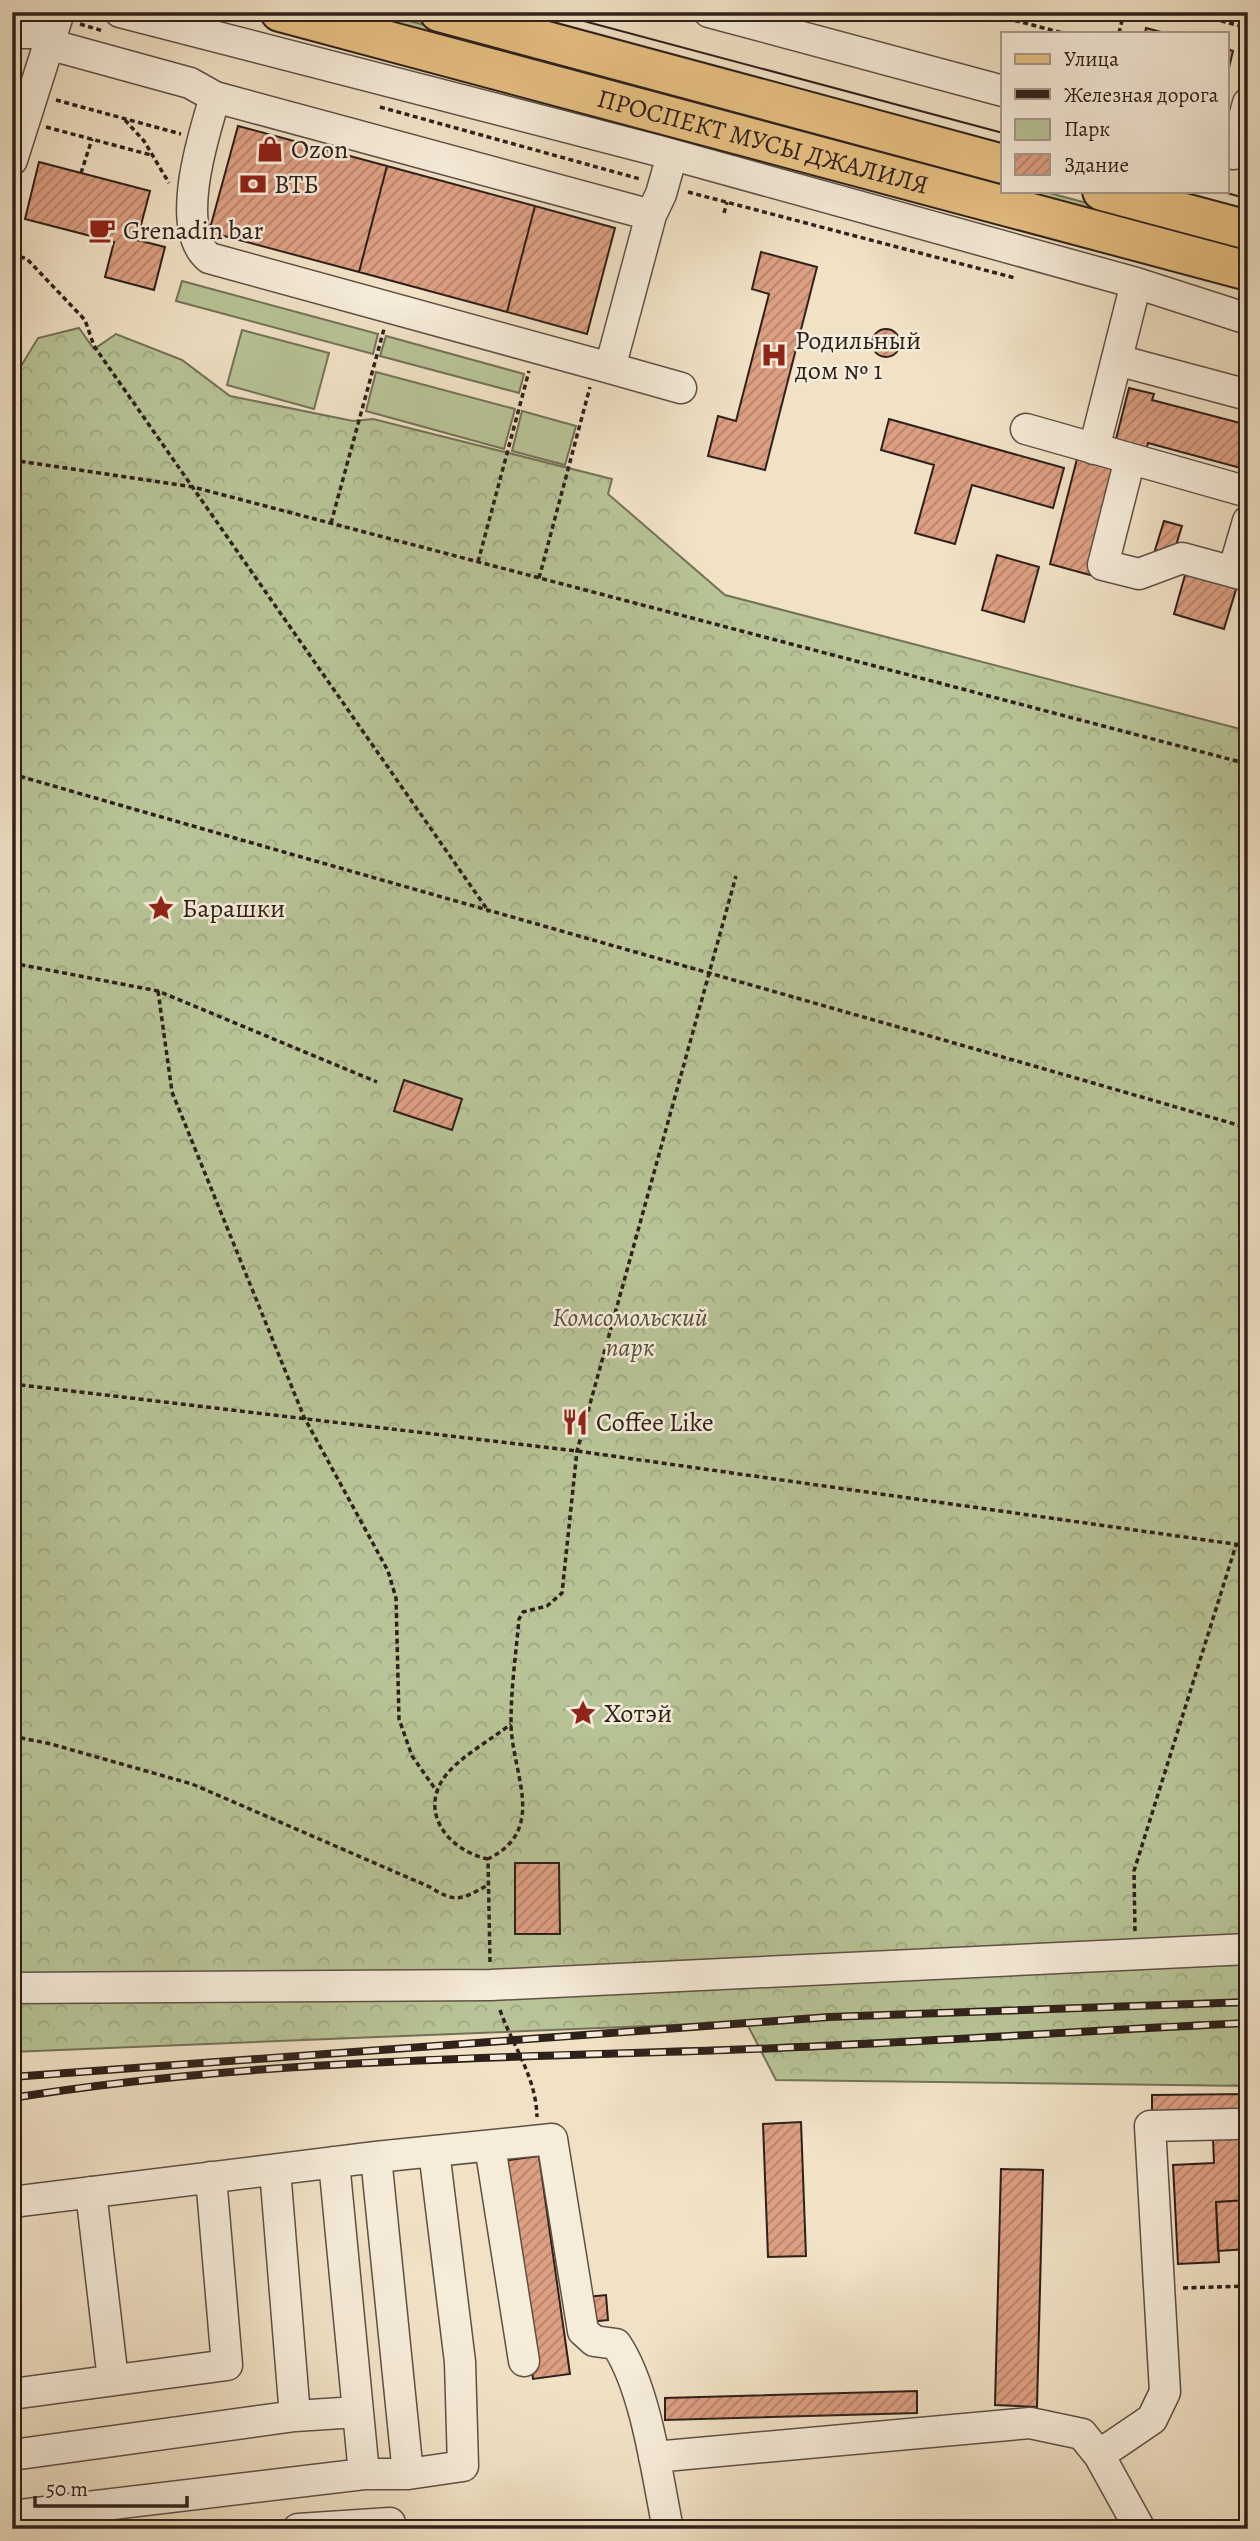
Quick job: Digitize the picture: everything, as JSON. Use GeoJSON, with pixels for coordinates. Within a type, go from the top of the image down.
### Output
{"type":"FeatureCollection","features":[{"type":"Feature","properties":{"kind":"main road","name":"ПРОСПЕКТ МУСЫ ДЖАЛИЛЯ"},"geometry":{"type":"LineString","coordinates":[[280,12],[1248,271]]}},
{"type":"Feature","properties":{"kind":"main road","name":"ПРОСПЕКТ МУСЫ ДЖАЛИЛЯ"},"geometry":{"type":"LineString","coordinates":[[439,12],[1001,163]]}},
{"type":"Feature","properties":{"kind":"main road"},"geometry":{"type":"LineString","coordinates":[[1106,192],[1248,230]]}},
{"type":"Feature","properties":{"kind":"street"},"geometry":{"type":"LineString","coordinates":[[120,12],[672,155],[1136,283],[1248,319]]}},
{"type":"Feature","properties":{"kind":"street"},"geometry":{"type":"LineString","coordinates":[[724,14],[1001,91]]}},
{"type":"Feature","properties":{"kind":"street"},"geometry":{"type":"LineString","coordinates":[[12,33],[53,30],[198,85],[215,97],[651,215]]}},
{"type":"Feature","properties":{"kind":"street"},"geometry":{"type":"LineString","coordinates":[[12,160],[53,30]]}},
{"type":"Feature","properties":{"kind":"street"},"geometry":{"type":"LineString","coordinates":[[215,97],[192,186],[197,240],[204,254],[217,262],[681,388]]}},
{"type":"Feature","properties":{"kind":"street"},"geometry":{"type":"LineString","coordinates":[[1236,155],[1248,103]]}},
{"type":"Feature","properties":{"kind":"street"},"geometry":{"type":"LineString","coordinates":[[603,366],[651,215],[662,194],[672,155]]}},
{"type":"Feature","properties":{"kind":"street"},"geometry":{"type":"LineString","coordinates":[[1094,449],[1136,283]]}},
{"type":"Feature","properties":{"kind":"street"},"geometry":{"type":"LineString","coordinates":[[1117,360],[1248,395]]}},
{"type":"Feature","properties":{"kind":"street"},"geometry":{"type":"LineString","coordinates":[[1026,429],[1248,492]]}},
{"type":"Feature","properties":{"kind":"street"},"geometry":{"type":"LineString","coordinates":[[1130,459],[1103,565],[1139,574],[1182,558],[1240,574],[1248,521]]}},
{"type":"Feature","properties":{"kind":"street"},"geometry":{"type":"LineString","coordinates":[[12,1989],[491,1984],[1248,1949]]}},
{"type":"Feature","properties":{"kind":"street"},"geometry":{"type":"LineString","coordinates":[[1099,2455],[1152,2419],[1165,2392],[1150,2126],[1236,2124]]}},
{"type":"Feature","properties":{"kind":"street"},"geometry":{"type":"LineString","coordinates":[[12,2202],[376,2157],[552,2139],[583,2331],[594,2341],[616,2344],[629,2363],[654,2457],[668,2529]]}},
{"type":"Feature","properties":{"kind":"street"},"geometry":{"type":"LineString","coordinates":[[489,2146],[524,2361]]}},
{"type":"Feature","properties":{"kind":"street"},"geometry":{"type":"LineString","coordinates":[[13,2517],[364,2474],[408,2474],[463,2466],[460,2362],[434,2151]]}},
{"type":"Feature","properties":{"kind":"street"},"geometry":{"type":"LineString","coordinates":[[376,2157],[408,2474]]}},
{"type":"Feature","properties":{"kind":"street"},"geometry":{"type":"LineString","coordinates":[[334,2162],[364,2474]]}},
{"type":"Feature","properties":{"kind":"street"},"geometry":{"type":"LineString","coordinates":[[275,2170],[295,2416]]}},
{"type":"Feature","properties":{"kind":"street"},"geometry":{"type":"LineString","coordinates":[[12,2394],[227,2365],[211,2178]]}},
{"type":"Feature","properties":{"kind":"street"},"geometry":{"type":"LineString","coordinates":[[91,2192],[113,2380]]}},
{"type":"Feature","properties":{"kind":"street"},"geometry":{"type":"LineString","coordinates":[[12,2455],[295,2416],[357,2412]]}},
{"type":"Feature","properties":{"kind":"street"},"geometry":{"type":"LineString","coordinates":[[654,2457],[1030,2423],[1082,2434],[1099,2455],[1140,2529]]}},
{"type":"Feature","properties":{"kind":"street"},"geometry":{"type":"LineString","coordinates":[[298,2529],[390,2523],[391,2529]]}},
{"type":"Feature","properties":{"kind":"path"},"geometry":{"type":"LineString","coordinates":[[982,12],[1059,32]]}},
{"type":"Feature","properties":{"kind":"path"},"geometry":{"type":"LineString","coordinates":[[1119,32],[1124,12]]}},
{"type":"Feature","properties":{"kind":"path"},"geometry":{"type":"LineString","coordinates":[[1188,12],[1248,28]]}},
{"type":"Feature","properties":{"kind":"path"},"geometry":{"type":"LineString","coordinates":[[28,107],[123,118],[203,139]]}},
{"type":"Feature","properties":{"kind":"path"},"geometry":{"type":"LineString","coordinates":[[28,107],[92,139],[153,155]]}},
{"type":"Feature","properties":{"kind":"path"},"geometry":{"type":"LineString","coordinates":[[123,118],[153,155],[171,187]]}},
{"type":"Feature","properties":{"kind":"path"},"geometry":{"type":"LineString","coordinates":[[81,173],[92,139]]}},
{"type":"Feature","properties":{"kind":"path"},"geometry":{"type":"LineString","coordinates":[[724,213],[727,202]]}},
{"type":"Feature","properties":{"kind":"path"},"geometry":{"type":"LineString","coordinates":[[12,254],[27,259],[85,320],[94,345],[488,912]]}},
{"type":"Feature","properties":{"kind":"path"},"geometry":{"type":"LineString","coordinates":[[331,523],[389,309]]}},
{"type":"Feature","properties":{"kind":"path"},"geometry":{"type":"LineString","coordinates":[[478,562],[536,348]]}},
{"type":"Feature","properties":{"kind":"path"},"geometry":{"type":"LineString","coordinates":[[539,578],[603,366]]}},
{"type":"Feature","properties":{"kind":"path"},"geometry":{"type":"LineString","coordinates":[[12,460],[193,487],[1248,764]]}},
{"type":"Feature","properties":{"kind":"path"},"geometry":{"type":"LineString","coordinates":[[12,774],[488,912],[709,971],[1248,1128]]}},
{"type":"Feature","properties":{"kind":"path"},"geometry":{"type":"LineString","coordinates":[[511,1724],[446,1775],[438,1793],[437,1814],[442,1831],[454,1846],[470,1855],[488,1859],[502,1852],[514,1840],[521,1827],[522,1791],[511,1724],[519,1619],[523,1612],[547,1606],[562,1593],[577,1451],[736,876]]}},
{"type":"Feature","properties":{"kind":"path"},"geometry":{"type":"LineString","coordinates":[[12,963],[158,991],[377,1082]]}},
{"type":"Feature","properties":{"kind":"path"},"geometry":{"type":"LineString","coordinates":[[158,991],[172,1092],[304,1417],[388,1572],[396,1598],[400,1719],[412,1756],[438,1793]]}},
{"type":"Feature","properties":{"kind":"path"},"geometry":{"type":"LineString","coordinates":[[12,1384],[577,1451],[1248,1546]]}},
{"type":"Feature","properties":{"kind":"path"},"geometry":{"type":"LineString","coordinates":[[1136,1954],[1134,1871],[1236,1544]]}},
{"type":"Feature","properties":{"kind":"path"},"geometry":{"type":"LineString","coordinates":[[12,1736],[192,1784],[429,1887],[447,1899],[463,1898],[488,1885]]}},
{"type":"Feature","properties":{"kind":"path"},"geometry":{"type":"LineString","coordinates":[[488,1859],[491,1984],[513,2040],[531,2075],[537,2095],[538,2141]]}},
{"type":"Feature","properties":{"kind":"path"},"geometry":{"type":"LineString","coordinates":[[1159,2289],[1248,2286]]}},
{"type":"Feature","properties":{"kind":"green space"},"geometry":{"type":"Polygon","coordinates":[[[343,12],[376,12],[1001,179],[1001,188],[343,12]]]}},
{"type":"Feature","properties":{"kind":"green space"},"geometry":{"type":"Polygon","coordinates":[[[1015,192],[1046,192],[1248,246],[1248,254],[1015,192]]]}},
{"type":"Feature","properties":{"kind":"green space"},"geometry":{"type":"Polygon","coordinates":[[[182,281],[378,334],[373,354],[176,301],[182,281]]]}},
{"type":"Feature","properties":{"kind":"green space","name":"Комсомольский парк"},"geometry":{"type":"Polygon","coordinates":[[[79,328],[94,349],[116,334],[182,360],[230,396],[353,421],[373,419],[612,479],[608,494],[725,595],[1248,731],[1248,2086],[776,2080],[746,2022],[12,2052],[12,381],[38,338],[79,328]]]}},
{"type":"Feature","properties":{"kind":"green space"},"geometry":{"type":"Polygon","coordinates":[[[242,330],[329,353],[314,409],[227,385],[242,330]]]}},
{"type":"Feature","properties":{"kind":"green space"},"geometry":{"type":"Polygon","coordinates":[[[386,336],[524,374],[519,393],[380,356],[386,336]]]}},
{"type":"Feature","properties":{"kind":"green space"},"geometry":{"type":"Polygon","coordinates":[[[376,372],[515,409],[504,449],[366,411],[376,372]]]}},
{"type":"Feature","properties":{"kind":"green space"},"geometry":{"type":"Polygon","coordinates":[[[522,411],[576,426],[565,465],[512,451],[522,411]]]}},
{"type":"Feature","properties":{"kind":"building"},"geometry":{"type":"Polygon","coordinates":[[[1146,28],[1161,32],[1145,32],[1146,28]]]}},
{"type":"Feature","properties":{"kind":"building"},"geometry":{"type":"Polygon","coordinates":[[[1228,49],[1233,51],[1228,72],[1228,49]]]}},
{"type":"Feature","properties":{"kind":"building"},"geometry":{"type":"Polygon","coordinates":[[[238,126],[387,166],[359,272],[209,232],[238,126]]]}},
{"type":"Feature","properties":{"kind":"building","name":"Grenadin bar"},"geometry":{"type":"Polygon","coordinates":[[[39,162],[150,191],[137,240],[165,247],[154,290],[105,277],[114,242],[25,219],[39,162]]]}},
{"type":"Feature","properties":{"kind":"building"},"geometry":{"type":"Polygon","coordinates":[[[387,166],[535,206],[507,312],[359,272],[387,166]]]}},
{"type":"Feature","properties":{"kind":"building"},"geometry":{"type":"Polygon","coordinates":[[[535,206],[615,228],[587,334],[507,312],[535,206]]]}},
{"type":"Feature","properties":{"kind":"building","name":"Родильный дом № 1"},"geometry":{"type":"Polygon","coordinates":[[[761,252],[817,267],[765,470],[708,456],[718,416],[736,421],[769,294],[752,289],[761,252]]]}},
{"type":"Feature","properties":{"kind":"building"},"geometry":{"type":"Polygon","coordinates":[[[886,329],[896,333],[900,343],[896,353],[886,357],[876,353],[872,343],[876,333],[886,329]]]}},
{"type":"Feature","properties":{"kind":"building"},"geometry":{"type":"Polygon","coordinates":[[[1129,388],[1154,394],[1152,400],[1248,425],[1248,470],[1148,443],[1146,451],[1115,443],[1129,388]]]}},
{"type":"Feature","properties":{"kind":"building"},"geometry":{"type":"Polygon","coordinates":[[[889,419],[1064,468],[1053,508],[972,485],[955,544],[915,533],[934,465],[881,450],[889,419]]]}},
{"type":"Feature","properties":{"kind":"building"},"geometry":{"type":"Polygon","coordinates":[[[1078,455],[1118,466],[1090,575],[1050,564],[1078,455]]]}},
{"type":"Feature","properties":{"kind":"building"},"geometry":{"type":"Polygon","coordinates":[[[1164,521],[1182,526],[1173,555],[1155,550],[1164,521]]]}},
{"type":"Feature","properties":{"kind":"building"},"geometry":{"type":"Polygon","coordinates":[[[997,555],[1039,567],[1024,622],[982,610],[997,555]]]}},
{"type":"Feature","properties":{"kind":"building"},"geometry":{"type":"Polygon","coordinates":[[[1187,568],[1238,583],[1224,629],[1174,614],[1187,568]]]}},
{"type":"Feature","properties":{"kind":"building"},"geometry":{"type":"Polygon","coordinates":[[[404,1080],[462,1099],[452,1130],[394,1111],[404,1080]]]}},
{"type":"Feature","properties":{"kind":"building"},"geometry":{"type":"Polygon","coordinates":[[[515,1863],[559,1863],[560,1934],[515,1934],[515,1863]]]}},
{"type":"Feature","properties":{"kind":"building"},"geometry":{"type":"Polygon","coordinates":[[[1248,2094],[1248,2114],[1152,2115],[1152,2095],[1248,2094]]]}},
{"type":"Feature","properties":{"kind":"building"},"geometry":{"type":"Polygon","coordinates":[[[801,2122],[806,2256],[768,2257],[763,2124],[801,2122]]]}},
{"type":"Feature","properties":{"kind":"building"},"geometry":{"type":"Polygon","coordinates":[[[1248,2138],[1248,2200],[1216,2202],[1219,2262],[1178,2264],[1173,2165],[1214,2163],[1213,2139],[1248,2138]]]}},
{"type":"Feature","properties":{"kind":"building"},"geometry":{"type":"Polygon","coordinates":[[[539,2156],[570,2374],[533,2379],[502,2161],[539,2156]]]}},
{"type":"Feature","properties":{"kind":"building"},"geometry":{"type":"Polygon","coordinates":[[[1001,2169],[1043,2170],[1037,2407],[995,2405],[1001,2169]]]}},
{"type":"Feature","properties":{"kind":"building"},"geometry":{"type":"Polygon","coordinates":[[[1248,2200],[1248,2249],[1218,2251],[1216,2202],[1248,2200]]]}},
{"type":"Feature","properties":{"kind":"building"},"geometry":{"type":"Polygon","coordinates":[[[606,2295],[608,2320],[589,2322],[586,2297],[606,2295]]]}},
{"type":"Feature","properties":{"kind":"building"},"geometry":{"type":"Polygon","coordinates":[[[917,2391],[917,2413],[665,2420],[665,2398],[917,2391]]]}},
{"type":"Feature","properties":{"kind":"tram line"},"geometry":{"type":"LineString","coordinates":[[550,12],[1001,132]]}},
{"type":"Feature","properties":{"kind":"tram line"},"geometry":{"type":"LineString","coordinates":[[1224,192],[1248,199]]}},
{"type":"Feature","properties":{"kind":"railway"},"geometry":{"type":"LineString","coordinates":[[12,2077],[829,2017],[1248,2002]]}},
{"type":"Feature","properties":{"kind":"railway"},"geometry":{"type":"LineString","coordinates":[[12,2098],[101,2085],[279,2068],[791,2047],[1248,2023]]}},
{"type":"Feature","properties":{"kind":"place","name":"Ozon"},"geometry":{"type":"Point","coordinates":[270,149]}},
{"type":"Feature","properties":{"kind":"place","name":"ВТБ"},"geometry":{"type":"Point","coordinates":[253,184]}},
{"type":"Feature","properties":{"kind":"place","name":"Grenadin bar"},"geometry":{"type":"Point","coordinates":[102,230]}},
{"type":"Feature","properties":{"kind":"place","name":"Родильный дом № 1"},"geometry":{"type":"Point","coordinates":[774,355]}},
{"type":"Feature","properties":{"kind":"place","name":"Барашки"},"geometry":{"type":"Point","coordinates":[161,908]}},
{"type":"Feature","properties":{"kind":"place","name":"Coffee Like"},"geometry":{"type":"Point","coordinates":[575,1422]}},
{"type":"Feature","properties":{"kind":"place","name":"Хотэй"},"geometry":{"type":"Point","coordinates":[583,1713]}}]}
